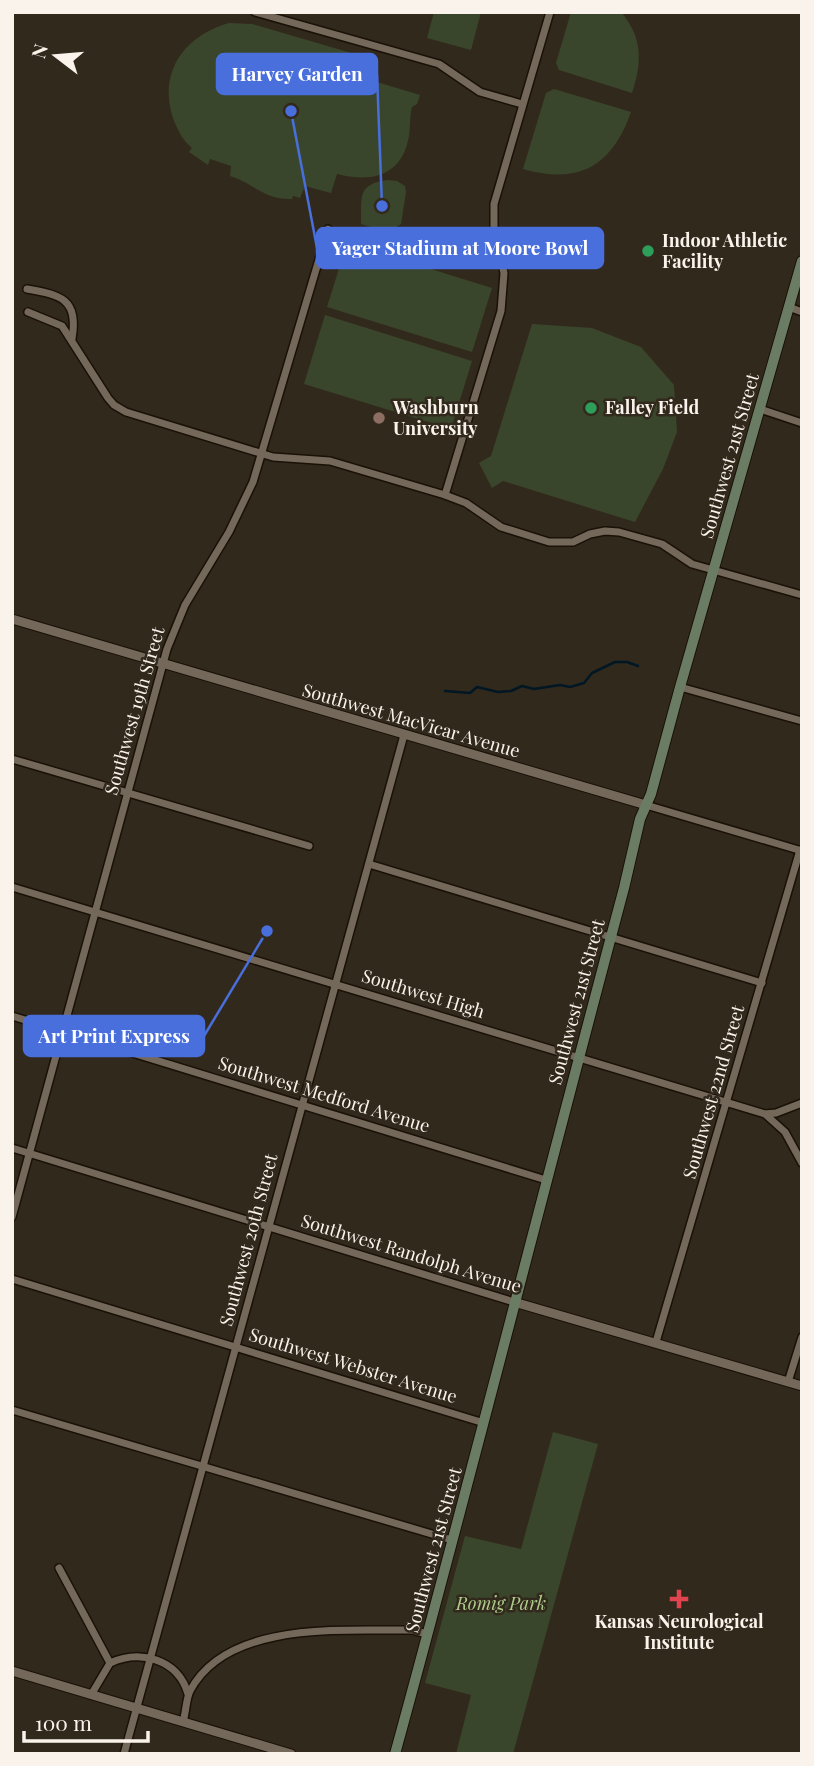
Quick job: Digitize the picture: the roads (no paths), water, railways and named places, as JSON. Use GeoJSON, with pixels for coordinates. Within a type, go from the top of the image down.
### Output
{"type":"FeatureCollection","features":[{"type":"Feature","properties":{"kind":"main road","name":"Southwest 21st Street"},"geometry":{"type":"LineString","coordinates":[[395,1754],[484,1423],[628,862],[667,740],[713,569],[802,261]]}},
{"type":"Feature","properties":{"kind":"street"},"geometry":{"type":"LineString","coordinates":[[255,12],[439,64],[480,92],[522,104]]}},
{"type":"Feature","properties":{"kind":"street"},"geometry":{"type":"LineString","coordinates":[[445,495],[501,311],[504,273],[494,229],[494,204],[550,12]]}},
{"type":"Feature","properties":{"kind":"street","name":"Southwest 19th Street"},"geometry":{"type":"LineString","coordinates":[[12,1217],[163,664],[185,604],[243,506],[328,229]]}},
{"type":"Feature","properties":{"kind":"street"},"geometry":{"type":"LineString","coordinates":[[27,289],[55,295],[68,302],[74,316],[72,339]]}},
{"type":"Feature","properties":{"kind":"street"},"geometry":{"type":"LineString","coordinates":[[789,307],[802,312]]}},
{"type":"Feature","properties":{"kind":"street"},"geometry":{"type":"LineString","coordinates":[[28,312],[59,323],[72,339],[108,398],[119,409],[261,454],[289,460],[330,461],[445,495],[466,503],[501,527],[549,542],[565,543],[590,534],[612,531],[662,544],[692,564],[802,596]]}},
{"type":"Feature","properties":{"kind":"street"},"geometry":{"type":"LineString","coordinates":[[760,408],[802,423]]}},
{"type":"Feature","properties":{"kind":"street","name":"Southwest MacVicar Avenue"},"geometry":{"type":"LineString","coordinates":[[12,619],[801,850]]}},
{"type":"Feature","properties":{"kind":"street"},"geometry":{"type":"LineString","coordinates":[[680,687],[802,721]]}},
{"type":"Feature","properties":{"kind":"street","name":"Southwest 20th Street"},"geometry":{"type":"LineString","coordinates":[[124,1754],[404,735]]}},
{"type":"Feature","properties":{"kind":"street"},"geometry":{"type":"LineString","coordinates":[[12,759],[309,846]]}},
{"type":"Feature","properties":{"kind":"street","name":"Southwest 22nd Street"},"geometry":{"type":"LineString","coordinates":[[656,1342],[801,850]]}},
{"type":"Feature","properties":{"kind":"street"},"geometry":{"type":"LineString","coordinates":[[369,864],[762,983]]}},
{"type":"Feature","properties":{"kind":"street","name":"Southwest High"},"geometry":{"type":"LineString","coordinates":[[12,887],[765,1114],[785,1132],[802,1163]]}},
{"type":"Feature","properties":{"kind":"street","name":"Southwest Medford Avenue"},"geometry":{"type":"LineString","coordinates":[[12,1016],[546,1180]]}},
{"type":"Feature","properties":{"kind":"street"},"geometry":{"type":"LineString","coordinates":[[765,1114],[776,1113],[802,1103]]}},
{"type":"Feature","properties":{"kind":"street","name":"Southwest Randolph Avenue"},"geometry":{"type":"LineString","coordinates":[[12,1148],[514,1302],[802,1386]]}},
{"type":"Feature","properties":{"kind":"street","name":"Southwest Webster Avenue"},"geometry":{"type":"LineString","coordinates":[[12,1279],[484,1423]]}},
{"type":"Feature","properties":{"kind":"street"},"geometry":{"type":"LineString","coordinates":[[788,1382],[802,1337]]}},
{"type":"Feature","properties":{"kind":"street"},"geometry":{"type":"LineString","coordinates":[[12,1410],[452,1540]]}},
{"type":"Feature","properties":{"kind":"street"},"geometry":{"type":"LineString","coordinates":[[59,1568],[110,1663]]}},
{"type":"Feature","properties":{"kind":"street"},"geometry":{"type":"LineString","coordinates":[[188,1694],[200,1676],[219,1658],[268,1639],[331,1631],[412,1630],[428,1634]]}},
{"type":"Feature","properties":{"kind":"street"},"geometry":{"type":"LineString","coordinates":[[91,1695],[110,1663],[129,1657],[150,1657],[172,1669],[184,1682],[188,1705],[183,1722]]}},
{"type":"Feature","properties":{"kind":"street"},"geometry":{"type":"LineString","coordinates":[[12,1671],[291,1754]]}},
{"type":"Feature","properties":{"kind":"waterway"},"geometry":{"type":"LineString","coordinates":[[445,691],[470,693],[477,687],[498,692],[511,691],[522,686],[534,689],[560,685],[570,687],[584,683],[592,673],[615,662],[638,666]]}},
{"type":"Feature","properties":{"kind":"place","name":"Yager Stadium at Moore Bowl"},"geometry":{"type":"Point","coordinates":[291,111]}},
{"type":"Feature","properties":{"kind":"place","name":"Harvey Garden"},"geometry":{"type":"Point","coordinates":[382,206]}},
{"type":"Feature","properties":{"kind":"place","name":"Indoor Athletic Facility"},"geometry":{"type":"Point","coordinates":[648,251]}},
{"type":"Feature","properties":{"kind":"place","name":"Falley Field"},"geometry":{"type":"Point","coordinates":[591,408]}},
{"type":"Feature","properties":{"kind":"place","name":"Washburn University"},"geometry":{"type":"Point","coordinates":[379,418]}},
{"type":"Feature","properties":{"kind":"place","name":"Art Print Express"},"geometry":{"type":"Point","coordinates":[267,931]}},
{"type":"Feature","properties":{"kind":"place","name":"Kansas Neurological Institute"},"geometry":{"type":"Point","coordinates":[679,1599]}},
{"type":"Feature","properties":{"kind":"park label","name":"Romig Park"},"geometry":{"type":"Point","coordinates":[501,1604]}}]}
